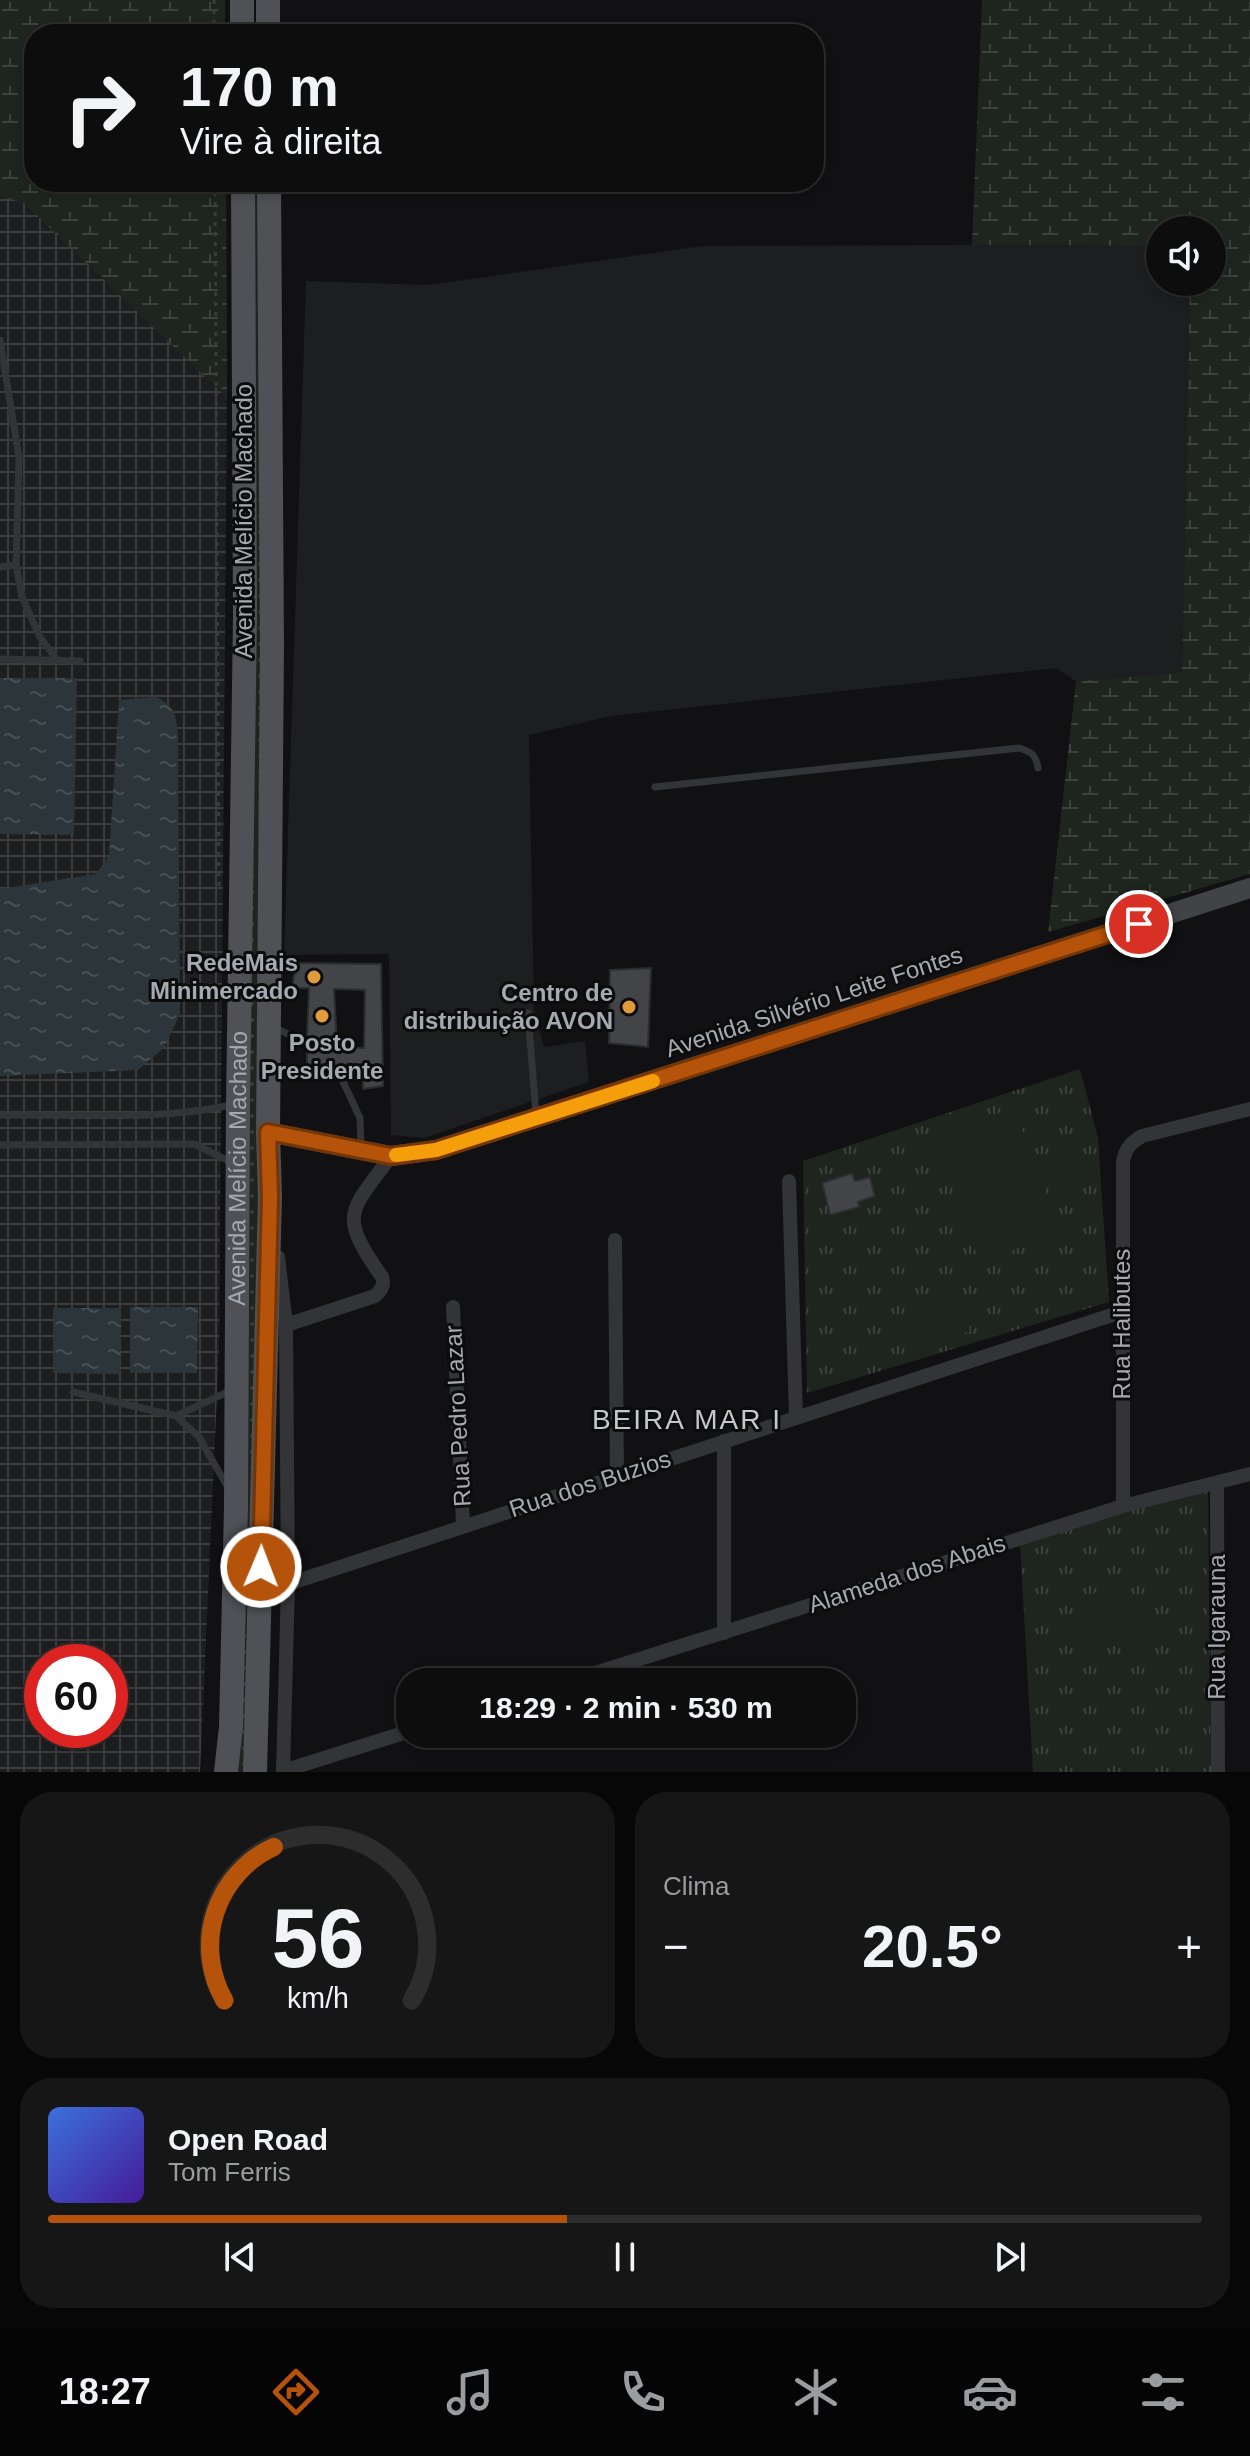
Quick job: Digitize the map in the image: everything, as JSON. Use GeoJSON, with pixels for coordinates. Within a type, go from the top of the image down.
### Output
{"type":"FeatureCollection","features":[{"type":"Feature","properties":{"kind":"main road"},"geometry":{"type":"LineString","coordinates":[[242,0],[242,24]]}},
{"type":"Feature","properties":{"kind":"main road"},"geometry":{"type":"LineString","coordinates":[[268,0],[268,24]]}},
{"type":"Feature","properties":{"kind":"main road","name":"Avenida Melício Machado"},"geometry":{"type":"LineString","coordinates":[[226,1772],[231,1727],[236,1507],[245,617],[243,192]]}},
{"type":"Feature","properties":{"kind":"main road","name":"Avenida Melício Machado"},"geometry":{"type":"LineString","coordinates":[[255,1772],[270,1197],[272,631],[269,192]]}},
{"type":"Feature","properties":{"kind":"main road","name":"Avenida Silvério Leite Fontes"},"geometry":{"type":"LineString","coordinates":[[268,1132],[391,1156],[436,1150],[1250,888]]}},
{"type":"Feature","properties":{"kind":"street","name":"Rua Halibutes"},"geometry":{"type":"LineString","coordinates":[[1123,1506],[1123,1161],[1130,1143],[1142,1136],[1250,1109]]}},
{"type":"Feature","properties":{"kind":"street"},"geometry":{"type":"LineString","coordinates":[[286,1325],[375,1296],[382,1289],[382,1277],[359,1244],[353,1219],[358,1199],[391,1156]]}},
{"type":"Feature","properties":{"kind":"street"},"geometry":{"type":"LineString","coordinates":[[789,1181],[796,1417]]}},
{"type":"Feature","properties":{"kind":"street"},"geometry":{"type":"LineString","coordinates":[[270,1197],[286,1325],[288,1584],[283,1772],[396,1736]]}},
{"type":"Feature","properties":{"kind":"street"},"geometry":{"type":"LineString","coordinates":[[615,1240],[617,1475]]}},
{"type":"Feature","properties":{"kind":"street","name":"Rua Pedro Lazar"},"geometry":{"type":"LineString","coordinates":[[453,1307],[463,1525]]}},
{"type":"Feature","properties":{"kind":"street","name":"Rua dos Buzios"},"geometry":{"type":"LineString","coordinates":[[288,1584],[1121,1312]]}},
{"type":"Feature","properties":{"kind":"street"},"geometry":{"type":"LineString","coordinates":[[724,1441],[724,1633]]}},
{"type":"Feature","properties":{"kind":"street","name":"Alameda dos Abais"},"geometry":{"type":"LineString","coordinates":[[612,1668],[1123,1506],[1250,1474]]}},
{"type":"Feature","properties":{"kind":"street","name":"Rua Igarauna"},"geometry":{"type":"LineString","coordinates":[[1217,1483],[1218,1772]]}},
{"type":"Feature","properties":{"kind":"lane"},"geometry":{"type":"LineString","coordinates":[[0,340],[19,458],[16,565],[22,597],[40,637],[57,660]]}},
{"type":"Feature","properties":{"kind":"lane"},"geometry":{"type":"LineString","coordinates":[[0,567],[16,565]]}},
{"type":"Feature","properties":{"kind":"lane"},"geometry":{"type":"LineString","coordinates":[[0,659],[80,661]]}},
{"type":"Feature","properties":{"kind":"lane"},"geometry":{"type":"LineString","coordinates":[[655,787],[1019,748],[1032,752],[1038,768]]}},
{"type":"Feature","properties":{"kind":"lane"},"geometry":{"type":"LineString","coordinates":[[528,1013],[536,1119]]}},
{"type":"Feature","properties":{"kind":"lane"},"geometry":{"type":"LineString","coordinates":[[270,1026],[307,1042]]}},
{"type":"Feature","properties":{"kind":"lane"},"geometry":{"type":"LineString","coordinates":[[339,1073],[360,1118],[361,1150]]}},
{"type":"Feature","properties":{"kind":"lane"},"geometry":{"type":"LineString","coordinates":[[0,1115],[155,1114],[204,1111],[238,1104]]}},
{"type":"Feature","properties":{"kind":"lane"},"geometry":{"type":"LineString","coordinates":[[0,1145],[194,1144],[238,1166]]}},
{"type":"Feature","properties":{"kind":"lane"},"geometry":{"type":"LineString","coordinates":[[176,1416],[237,1387]]}},
{"type":"Feature","properties":{"kind":"lane"},"geometry":{"type":"LineString","coordinates":[[73,1392],[176,1416],[199,1437],[218,1466],[236,1507]]}},
{"type":"Feature","properties":{"kind":"path"},"geometry":{"type":"LineString","coordinates":[[214,0],[214,24]]}},
{"type":"Feature","properties":{"kind":"path"},"geometry":{"type":"LineString","coordinates":[[215,192],[219,886]]}},
{"type":"Feature","properties":{"kind":"shaded area"},"geometry":{"type":"Polygon","coordinates":[[[0,0],[225,0],[225,24],[24,24],[24,192],[226,192],[219,1350],[200,1772],[0,1772],[0,0]]]}},
{"type":"Feature","properties":{"kind":"shaded area"},"geometry":{"type":"Polygon","coordinates":[[[703,246],[1146,246],[1146,296],[1190,296],[1182,674],[1076,681],[1056,668],[611,716],[529,735],[534,1008],[544,1047],[585,1041],[589,1082],[424,1138],[391,1135],[389,954],[284,955],[306,281],[429,285],[703,246]]]}},
{"type":"Feature","properties":{"kind":"green space"},"geometry":{"type":"Polygon","coordinates":[[[0,0],[225,0],[225,24],[24,24],[24,192],[226,192],[227,398],[24,203],[0,196],[0,0]]]}},
{"type":"Feature","properties":{"kind":"green space"},"geometry":{"type":"Polygon","coordinates":[[[982,0],[1250,0],[1250,874],[1048,932],[1076,681],[1182,673],[1190,296],[1226,296],[1226,216],[1146,216],[1146,246],[972,245],[982,0]]]}},
{"type":"Feature","properties":{"kind":"green space"},"geometry":{"type":"Polygon","coordinates":[[[249,192],[261,192],[262,1243],[248,1772],[236,1772],[249,192]]]}},
{"type":"Feature","properties":{"kind":"green space"},"geometry":{"type":"Polygon","coordinates":[[[1080,1069],[1098,1138],[1109,1302],[807,1393],[803,1161],[1080,1069]]]}},
{"type":"Feature","properties":{"kind":"green space"},"geometry":{"type":"Polygon","coordinates":[[[1014,1109],[1035,1163],[1067,1153],[1074,1173],[1042,1183],[1061,1231],[980,1263],[932,1131],[1014,1109]]]}},
{"type":"Feature","properties":{"kind":"green space"},"geometry":{"type":"Polygon","coordinates":[[[967,1295],[970,1332],[912,1335],[910,1299],[967,1295]]]}},
{"type":"Feature","properties":{"kind":"green space"},"geometry":{"type":"Polygon","coordinates":[[[1208,1487],[1211,1772],[1033,1772],[1020,1544],[1208,1487]]]}},
{"type":"Feature","properties":{"kind":"green space"},"geometry":{"type":"Polygon","coordinates":[[[1095,1592],[1159,1618],[1146,1658],[1076,1632],[1095,1592]]]}},
{"type":"Feature","properties":{"kind":"water"},"geometry":{"type":"Polygon","coordinates":[[[0,678],[77,678],[74,835],[0,834],[0,678]]]}},
{"type":"Feature","properties":{"kind":"water"},"geometry":{"type":"Polygon","coordinates":[[[156,697],[168,704],[177,723],[180,1014],[164,1048],[138,1070],[0,1076],[0,889],[96,874],[109,856],[119,700],[156,697]]]}},
{"type":"Feature","properties":{"kind":"water"},"geometry":{"type":"Polygon","coordinates":[[[130,1307],[198,1307],[197,1373],[130,1373],[130,1307]]]}},
{"type":"Feature","properties":{"kind":"water"},"geometry":{"type":"Polygon","coordinates":[[[53,1308],[121,1308],[120,1374],[53,1373],[53,1308]]]}},
{"type":"Feature","properties":{"kind":"building"},"geometry":{"type":"Polygon","coordinates":[[[296,963],[381,964],[383,1086],[363,1089],[363,1073],[346,1073],[340,1067],[333,1073],[307,1073],[307,1048],[313,1042],[307,1035],[309,988],[292,988],[296,963]],[[334,989],[337,1047],[364,1048],[365,990],[334,989]]]}},
{"type":"Feature","properties":{"kind":"building","name":"Centro de distribuição AVON"},"geometry":{"type":"Polygon","coordinates":[[[651,968],[648,1047],[609,1043],[610,970],[651,968]]]}},
{"type":"Feature","properties":{"kind":"building"},"geometry":{"type":"Polygon","coordinates":[[[852,1173],[855,1181],[870,1177],[875,1196],[858,1202],[860,1207],[830,1215],[822,1183],[852,1173]]]}},
{"type":"Feature","properties":{"kind":"slow traffic"},"geometry":{"type":"LineString","coordinates":[[396,1155],[436,1150],[653,1081]]}},
{"type":"Feature","properties":{"kind":"place","name":"RedeMais Minimercado"},"geometry":{"type":"Point","coordinates":[314,977]}},
{"type":"Feature","properties":{"kind":"place","name":"Centro de distribuição AVON"},"geometry":{"type":"Point","coordinates":[629,1007]}},
{"type":"Feature","properties":{"kind":"place","name":"Posto Presidente"},"geometry":{"type":"Point","coordinates":[322,1016]}},
{"type":"Feature","properties":{"kind":"district","name":"BEIRA MAR I"},"geometry":{"type":"Point","coordinates":[687,1419]}},
{"type":"Feature","properties":{"kind":"route"},"geometry":{"type":"LineString","coordinates":[[261,1567],[270,1197],[268,1132],[391,1156],[436,1150],[1139,924]]}}]}
